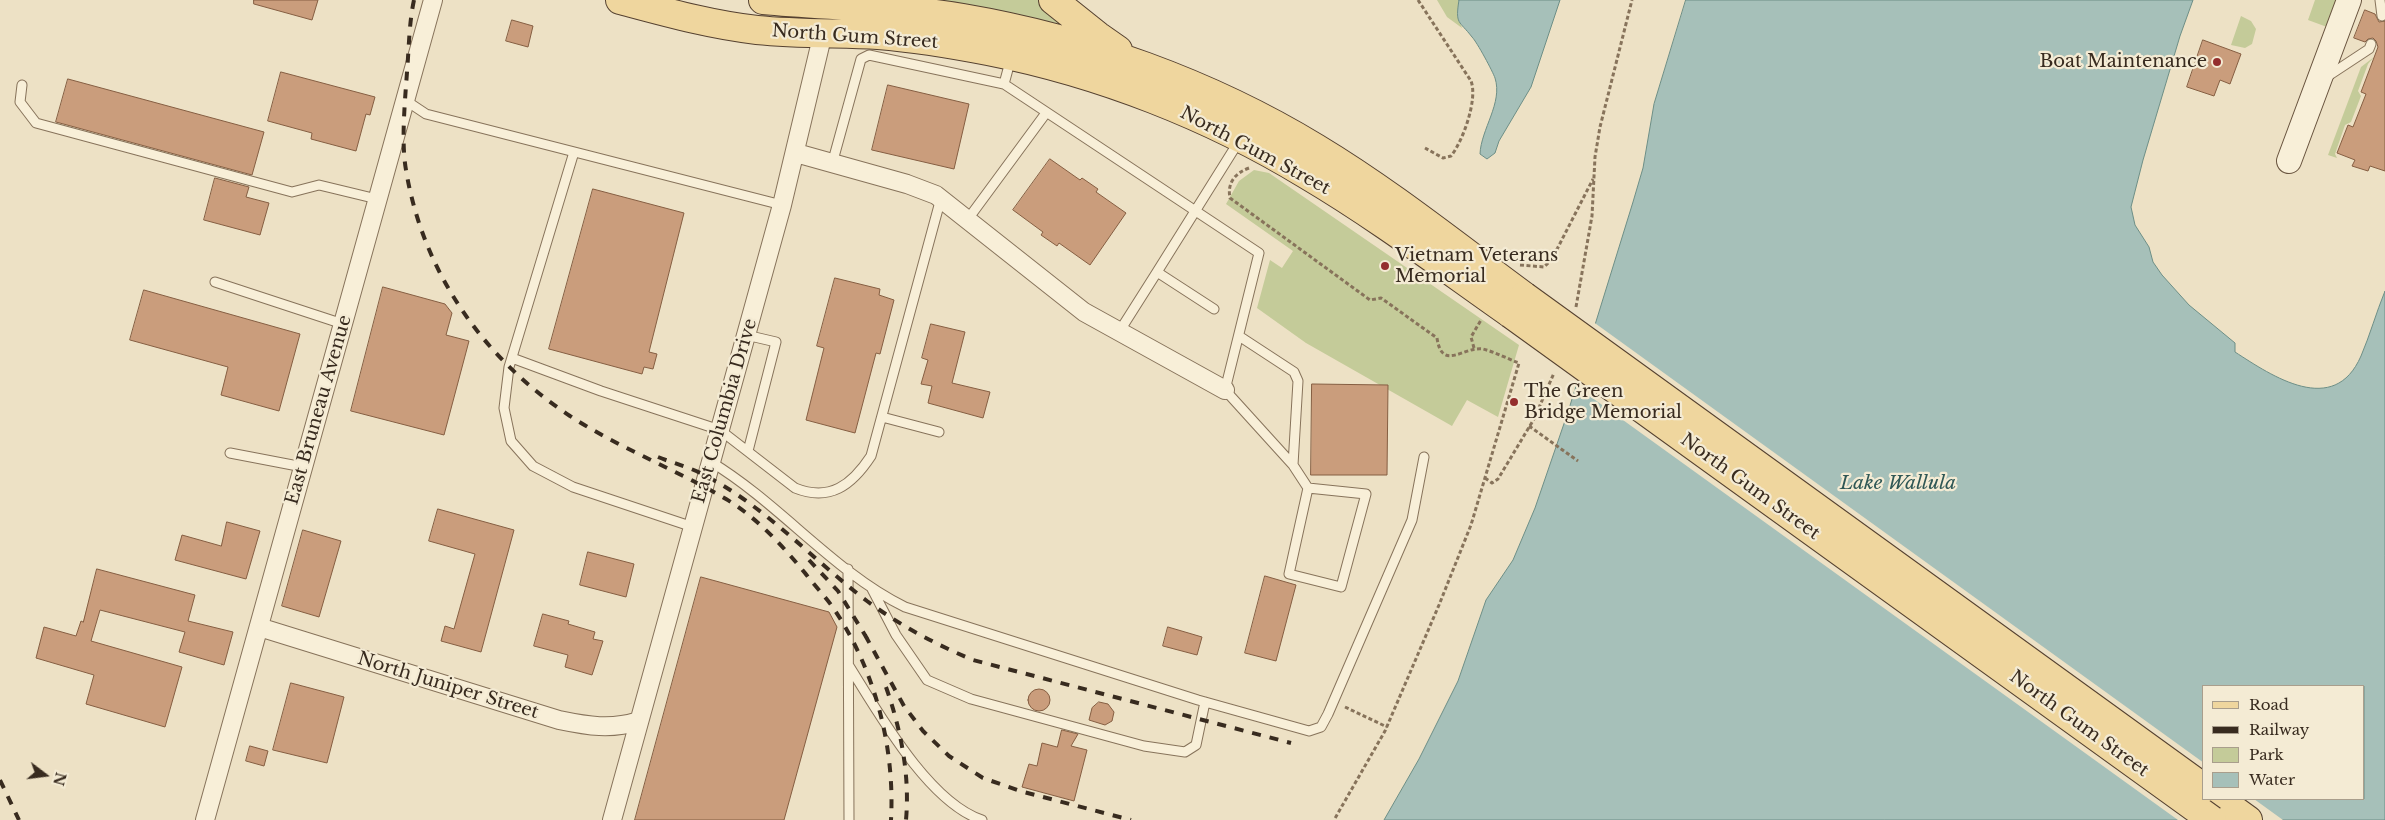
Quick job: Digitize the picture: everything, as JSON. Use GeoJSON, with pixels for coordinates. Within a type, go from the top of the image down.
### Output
{"type":"FeatureCollection","features":[{"type":"Feature","properties":{"kind":"main road","name":"North Gum Street"},"geometry":{"type":"LineString","coordinates":[[620,0],[726,26],[758,30],[1085,47],[1144,67],[1247,126],[1291,166],[1518,305],[2202,787]]}},
{"type":"Feature","properties":{"kind":"main road","name":"North Gum Street"},"geometry":{"type":"LineString","coordinates":[[763,0],[832,2],[932,14],[1015,43],[1080,74],[1191,115],[1247,126]]}},
{"type":"Feature","properties":{"kind":"main road"},"geometry":{"type":"LineString","coordinates":[[1053,0],[1098,36],[1144,67]]}},
{"type":"Feature","properties":{"kind":"main road","name":"East Columbia Drive"},"geometry":{"type":"LineString","coordinates":[[824,33],[832,2]]}},
{"type":"Feature","properties":{"kind":"main road","name":"North Gum Street"},"geometry":{"type":"LineString","coordinates":[[1518,305],[2212,820]]}},
{"type":"Feature","properties":{"kind":"main road"},"geometry":{"type":"LineString","coordinates":[[2220,800],[2248,820]]}},
{"type":"Feature","properties":{"kind":"street","name":"East Bruneau Avenue"},"geometry":{"type":"LineString","coordinates":[[205,820],[432,0]]}},
{"type":"Feature","properties":{"kind":"street"},"geometry":{"type":"LineString","coordinates":[[2289,161],[2350,0]]}},
{"type":"Feature","properties":{"kind":"street","name":"East Columbia Drive"},"geometry":{"type":"LineString","coordinates":[[612,820],[782,205],[824,33]]}},
{"type":"Feature","properties":{"kind":"street"},"geometry":{"type":"LineString","coordinates":[[796,153],[914,186],[941,198],[1064,297],[1092,317],[1225,390]]}},
{"type":"Feature","properties":{"kind":"street","name":"North Juniper Street"},"geometry":{"type":"LineString","coordinates":[[259,627],[559,720],[590,727],[612,728],[639,721]]}},
{"type":"Feature","properties":{"kind":"lane"},"geometry":{"type":"LineString","coordinates":[[2380,0],[2382,16]]}},
{"type":"Feature","properties":{"kind":"lane"},"geometry":{"type":"LineString","coordinates":[[1004,84],[1015,43]]}},
{"type":"Feature","properties":{"kind":"lane"},"geometry":{"type":"LineString","coordinates":[[2318,83],[2370,49],[2371,44]]}},
{"type":"Feature","properties":{"kind":"lane"},"geometry":{"type":"LineString","coordinates":[[832,164],[861,59],[876,55],[1004,84],[1259,254],[1225,390],[1293,465],[1308,488],[1289,574],[1341,588],[1366,494],[1308,488]]}},
{"type":"Feature","properties":{"kind":"lane"},"geometry":{"type":"LineString","coordinates":[[22,85],[20,102],[36,123],[292,192],[319,185],[377,199]]}},
{"type":"Feature","properties":{"kind":"lane"},"geometry":{"type":"LineString","coordinates":[[405,100],[426,114],[782,205]]}},
{"type":"Feature","properties":{"kind":"lane"},"geometry":{"type":"LineString","coordinates":[[968,219],[1046,113]]}},
{"type":"Feature","properties":{"kind":"lane"},"geometry":{"type":"LineString","coordinates":[[1119,332],[1195,213],[1247,126]]}},
{"type":"Feature","properties":{"kind":"lane"},"geometry":{"type":"LineString","coordinates":[[574,152],[512,358],[504,408],[511,441],[533,466],[573,487],[693,527]]}},
{"type":"Feature","properties":{"kind":"lane"},"geometry":{"type":"LineString","coordinates":[[512,358],[601,391],[720,430],[796,488],[807,493],[826,494],[850,481],[862,470],[871,456],[941,198]]}},
{"type":"Feature","properties":{"kind":"lane"},"geometry":{"type":"LineString","coordinates":[[1158,272],[1214,309]]}},
{"type":"Feature","properties":{"kind":"lane"},"geometry":{"type":"LineString","coordinates":[[215,282],[343,324]]}},
{"type":"Feature","properties":{"kind":"lane"},"geometry":{"type":"LineString","coordinates":[[746,335],[776,342],[748,451]]}},
{"type":"Feature","properties":{"kind":"lane"},"geometry":{"type":"LineString","coordinates":[[1239,336],[1294,372],[1298,381],[1293,465]]}},
{"type":"Feature","properties":{"kind":"lane"},"geometry":{"type":"LineString","coordinates":[[882,417],[939,432]]}},
{"type":"Feature","properties":{"kind":"lane"},"geometry":{"type":"LineString","coordinates":[[230,453],[303,467]]}},
{"type":"Feature","properties":{"kind":"lane"},"geometry":{"type":"LineString","coordinates":[[711,462],[778,510],[870,586],[895,602],[916,611],[1205,702],[1309,731],[1321,727],[1412,520],[1424,458]]}},
{"type":"Feature","properties":{"kind":"lane"},"geometry":{"type":"LineString","coordinates":[[848,569],[849,820]]}},
{"type":"Feature","properties":{"kind":"lane"},"geometry":{"type":"LineString","coordinates":[[870,586],[896,635],[928,680],[971,698],[1144,746],[1185,752],[1196,745],[1205,702]]}},
{"type":"Feature","properties":{"kind":"lane"},"geometry":{"type":"LineString","coordinates":[[848,666],[903,751],[927,778],[955,804],[982,820]]}},
{"type":"Feature","properties":{"kind":"path"},"geometry":{"type":"LineString","coordinates":[[1418,0],[1471,81],[1474,89],[1473,103],[1457,146],[1451,156],[1443,158],[1425,148]]}},
{"type":"Feature","properties":{"kind":"path"},"geometry":{"type":"LineString","coordinates":[[1574,316],[1592,216],[1600,127],[1632,0]]}},
{"type":"Feature","properties":{"kind":"path"},"geometry":{"type":"LineString","coordinates":[[1256,167],[1246,169],[1233,177],[1228,190],[1230,198],[1370,300],[1381,298],[1437,338],[1439,349],[1442,352],[1456,356],[1474,348],[1484,349],[1519,363],[1471,524],[1387,726],[1334,820]]}},
{"type":"Feature","properties":{"kind":"path"},"geometry":{"type":"LineString","coordinates":[[1516,264],[1544,267],[1552,259],[1594,178]]}},
{"type":"Feature","properties":{"kind":"path"},"geometry":{"type":"LineString","coordinates":[[1474,348],[1471,337],[1484,315]]}},
{"type":"Feature","properties":{"kind":"path"},"geometry":{"type":"LineString","coordinates":[[1485,478],[1492,482],[1498,479],[1530,426],[1554,372]]}},
{"type":"Feature","properties":{"kind":"path"},"geometry":{"type":"LineString","coordinates":[[1530,426],[1578,461]]}},
{"type":"Feature","properties":{"kind":"path"},"geometry":{"type":"LineString","coordinates":[[1347,708],[1387,726]]}},
{"type":"Feature","properties":{"kind":"green space"},"geometry":{"type":"Polygon","coordinates":[[[913,0],[1043,0],[1068,25],[981,9],[913,0]]]}},
{"type":"Feature","properties":{"kind":"green space"},"geometry":{"type":"Polygon","coordinates":[[[1437,0],[1459,0],[1457,15],[1462,28],[1447,17],[1437,0]]]}},
{"type":"Feature","properties":{"kind":"green space"},"geometry":{"type":"Polygon","coordinates":[[[2315,0],[2337,0],[2327,27],[2308,20],[2315,0]]]}},
{"type":"Feature","properties":{"kind":"green space"},"geometry":{"type":"Polygon","coordinates":[[[2241,16],[2251,21],[2256,29],[2252,44],[2245,48],[2231,45],[2241,16]]]}},
{"type":"Feature","properties":{"kind":"green space"},"geometry":{"type":"Polygon","coordinates":[[[2374,57],[2368,64],[2358,91],[2361,96],[2351,122],[2345,125],[2335,154],[2337,158],[2328,155],[2361,67],[2374,57]]]}},
{"type":"Feature","properties":{"kind":"green space"},"geometry":{"type":"Polygon","coordinates":[[[1254,170],[1269,173],[1519,345],[1498,417],[1467,400],[1452,426],[1306,343],[1257,308],[1270,260],[1282,268],[1293,251],[1226,204],[1239,181],[1254,170]]]}},
{"type":"Feature","properties":{"kind":"water"},"geometry":{"type":"Polygon","coordinates":[[[1459,0],[1560,0],[1531,87],[1499,141],[1495,153],[1487,159],[1480,154],[1481,145],[1494,106],[1497,87],[1494,75],[1481,51],[1459,22],[1459,0]]]}},
{"type":"Feature","properties":{"kind":"water","name":"Lake Wallula"},"geometry":{"type":"Polygon","coordinates":[[[1686,0],[2193,0],[2180,36],[2131,207],[2135,225],[2149,247],[2153,262],[2189,305],[2235,343],[2235,352],[2266,371],[2302,386],[2319,388],[2335,385],[2349,375],[2361,356],[2385,291],[2385,820],[1384,820],[1419,759],[1458,681],[1486,600],[1513,560],[1535,508],[1568,412],[1643,168],[1654,104],[1686,0]]]}},
{"type":"Feature","properties":{"kind":"pier"},"geometry":{"type":"Polygon","coordinates":[[[1592,321],[2202,762],[2202,800],[2255,800],[2283,820],[2178,820],[1573,384],[1592,321]]]}},
{"type":"Feature","properties":{"kind":"building"},"geometry":{"type":"Polygon","coordinates":[[[254,0],[318,0],[312,20],[254,4],[254,0]]]}},
{"type":"Feature","properties":{"kind":"building"},"geometry":{"type":"Polygon","coordinates":[[[2365,10],[2375,14],[2379,22],[2385,21],[2385,171],[2370,166],[2368,171],[2352,166],[2355,160],[2337,153],[2348,125],[2353,127],[2366,94],[2361,92],[2378,47],[2373,38],[2365,42],[2354,38],[2365,10]]]}},
{"type":"Feature","properties":{"kind":"building"},"geometry":{"type":"Polygon","coordinates":[[[512,20],[533,26],[528,47],[506,41],[512,20]]]}},
{"type":"Feature","properties":{"kind":"building","name":"Boat Maintenance"},"geometry":{"type":"Polygon","coordinates":[[[2203,40],[2241,54],[2230,84],[2220,80],[2214,96],[2187,87],[2203,40]]]}},
{"type":"Feature","properties":{"kind":"building"},"geometry":{"type":"Polygon","coordinates":[[[281,72],[375,97],[370,115],[366,114],[356,151],[311,139],[312,133],[268,121],[281,72]]]}},
{"type":"Feature","properties":{"kind":"building"},"geometry":{"type":"Polygon","coordinates":[[[68,79],[264,132],[252,175],[56,122],[68,79]]]}},
{"type":"Feature","properties":{"kind":"building"},"geometry":{"type":"Polygon","coordinates":[[[888,85],[969,104],[954,169],[872,150],[888,85]]]}},
{"type":"Feature","properties":{"kind":"building"},"geometry":{"type":"Polygon","coordinates":[[[1050,159],[1080,180],[1082,178],[1098,189],[1096,192],[1126,213],[1090,265],[1059,243],[1057,246],[1041,235],[1043,232],[1013,210],[1050,159]]]}},
{"type":"Feature","properties":{"kind":"building"},"geometry":{"type":"Polygon","coordinates":[[[215,178],[249,187],[246,197],[269,203],[260,235],[204,220],[215,178]]]}},
{"type":"Feature","properties":{"kind":"building"},"geometry":{"type":"Polygon","coordinates":[[[593,189],[684,213],[649,352],[657,354],[653,369],[644,367],[642,374],[549,349],[593,189]]]}},
{"type":"Feature","properties":{"kind":"building"},"geometry":{"type":"Polygon","coordinates":[[[835,278],[880,289],[879,295],[894,300],[880,354],[876,353],[855,433],[806,420],[824,348],[817,346],[835,278]]]}},
{"type":"Feature","properties":{"kind":"building"},"geometry":{"type":"Polygon","coordinates":[[[383,287],[445,304],[452,313],[446,335],[469,341],[444,435],[351,411],[383,287]]]}},
{"type":"Feature","properties":{"kind":"building"},"geometry":{"type":"Polygon","coordinates":[[[144,290],[300,334],[279,411],[221,395],[228,367],[130,340],[144,290]]]}},
{"type":"Feature","properties":{"kind":"building"},"geometry":{"type":"Polygon","coordinates":[[[931,324],[965,332],[952,383],[990,392],[983,418],[928,403],[932,386],[921,384],[928,360],[922,358],[931,324]]]}},
{"type":"Feature","properties":{"kind":"building"},"geometry":{"type":"Polygon","coordinates":[[[1312,384],[1388,385],[1387,475],[1311,475],[1312,384]]]}},
{"type":"Feature","properties":{"kind":"building"},"geometry":{"type":"Polygon","coordinates":[[[438,509],[514,530],[481,652],[441,641],[445,626],[454,629],[475,554],[429,541],[438,509]]]}},
{"type":"Feature","properties":{"kind":"building"},"geometry":{"type":"Polygon","coordinates":[[[227,522],[260,531],[246,579],[175,560],[182,535],[221,546],[227,522]]]}},
{"type":"Feature","properties":{"kind":"building"},"geometry":{"type":"Polygon","coordinates":[[[303,530],[341,541],[319,617],[282,606],[303,530]]]}},
{"type":"Feature","properties":{"kind":"building"},"geometry":{"type":"Polygon","coordinates":[[[588,552],[634,564],[626,597],[580,585],[588,552]]]}},
{"type":"Feature","properties":{"kind":"building"},"geometry":{"type":"Polygon","coordinates":[[[97,569],[195,595],[188,621],[233,632],[224,665],[179,652],[185,632],[100,610],[91,641],[182,667],[165,727],[86,704],[94,675],[36,658],[44,627],[76,636],[81,621],[83,622],[97,569]]]}},
{"type":"Feature","properties":{"kind":"building"},"geometry":{"type":"Polygon","coordinates":[[[1265,576],[1296,585],[1276,661],[1245,653],[1265,576]]]}},
{"type":"Feature","properties":{"kind":"building"},"geometry":{"type":"Polygon","coordinates":[[[701,577],[829,612],[837,627],[784,820],[635,820],[701,577]]]}},
{"type":"Feature","properties":{"kind":"building"},"geometry":{"type":"Polygon","coordinates":[[[543,614],[569,621],[568,624],[595,632],[593,639],[603,641],[592,675],[565,667],[568,655],[534,646],[543,614]]]}},
{"type":"Feature","properties":{"kind":"building"},"geometry":{"type":"Polygon","coordinates":[[[1168,627],[1202,637],[1197,655],[1163,646],[1168,627]]]}},
{"type":"Feature","properties":{"kind":"building"},"geometry":{"type":"Polygon","coordinates":[[[291,683],[344,697],[327,763],[273,750],[291,683]]]}},
{"type":"Feature","properties":{"kind":"building"},"geometry":{"type":"Polygon","coordinates":[[[1035,689],[1043,689],[1050,696],[1050,704],[1043,711],[1035,711],[1028,704],[1028,696],[1035,689]]]}},
{"type":"Feature","properties":{"kind":"building"},"geometry":{"type":"Polygon","coordinates":[[[1099,702],[1108,704],[1114,712],[1112,721],[1105,725],[1089,720],[1092,708],[1099,702]]]}},
{"type":"Feature","properties":{"kind":"building"},"geometry":{"type":"Polygon","coordinates":[[[1062,730],[1078,734],[1071,746],[1087,750],[1074,801],[1022,787],[1029,764],[1037,766],[1042,743],[1057,747],[1062,730]]]}},
{"type":"Feature","properties":{"kind":"building"},"geometry":{"type":"Polygon","coordinates":[[[250,746],[268,751],[264,766],[246,761],[250,746]]]}},
{"type":"Feature","properties":{"kind":"railway"},"geometry":{"type":"LineString","coordinates":[[414,0],[404,108],[406,170],[414,208],[427,244],[443,278],[462,310],[485,340],[510,368],[539,393],[589,428],[707,488],[737,506],[768,532],[831,604],[861,657],[879,710],[886,737],[890,765],[891,820]]}},
{"type":"Feature","properties":{"kind":"railway"},"geometry":{"type":"LineString","coordinates":[[658,457],[696,471],[730,490],[770,519],[867,601],[905,626],[959,654],[973,660],[1291,743]]}},
{"type":"Feature","properties":{"kind":"railway"},"geometry":{"type":"LineString","coordinates":[[809,560],[838,591],[868,640]]}},
{"type":"Feature","properties":{"kind":"railway"},"geometry":{"type":"LineString","coordinates":[[865,635],[904,706],[923,731],[949,756],[983,778],[1020,791],[1131,820]]}},
{"type":"Feature","properties":{"kind":"railway"},"geometry":{"type":"LineString","coordinates":[[886,687],[903,753],[907,786],[906,820]]}},
{"type":"Feature","properties":{"kind":"railway"},"geometry":{"type":"LineString","coordinates":[[0,780],[19,820]]}},
{"type":"Feature","properties":{"kind":"place","name":"Boat Maintenance"},"geometry":{"type":"Point","coordinates":[2217,62]}},
{"type":"Feature","properties":{"kind":"place","name":"Vietnam Veterans Memorial"},"geometry":{"type":"Point","coordinates":[1385,266]}},
{"type":"Feature","properties":{"kind":"place","name":"The Green Bridge Memorial"},"geometry":{"type":"Point","coordinates":[1514,402]}}]}
